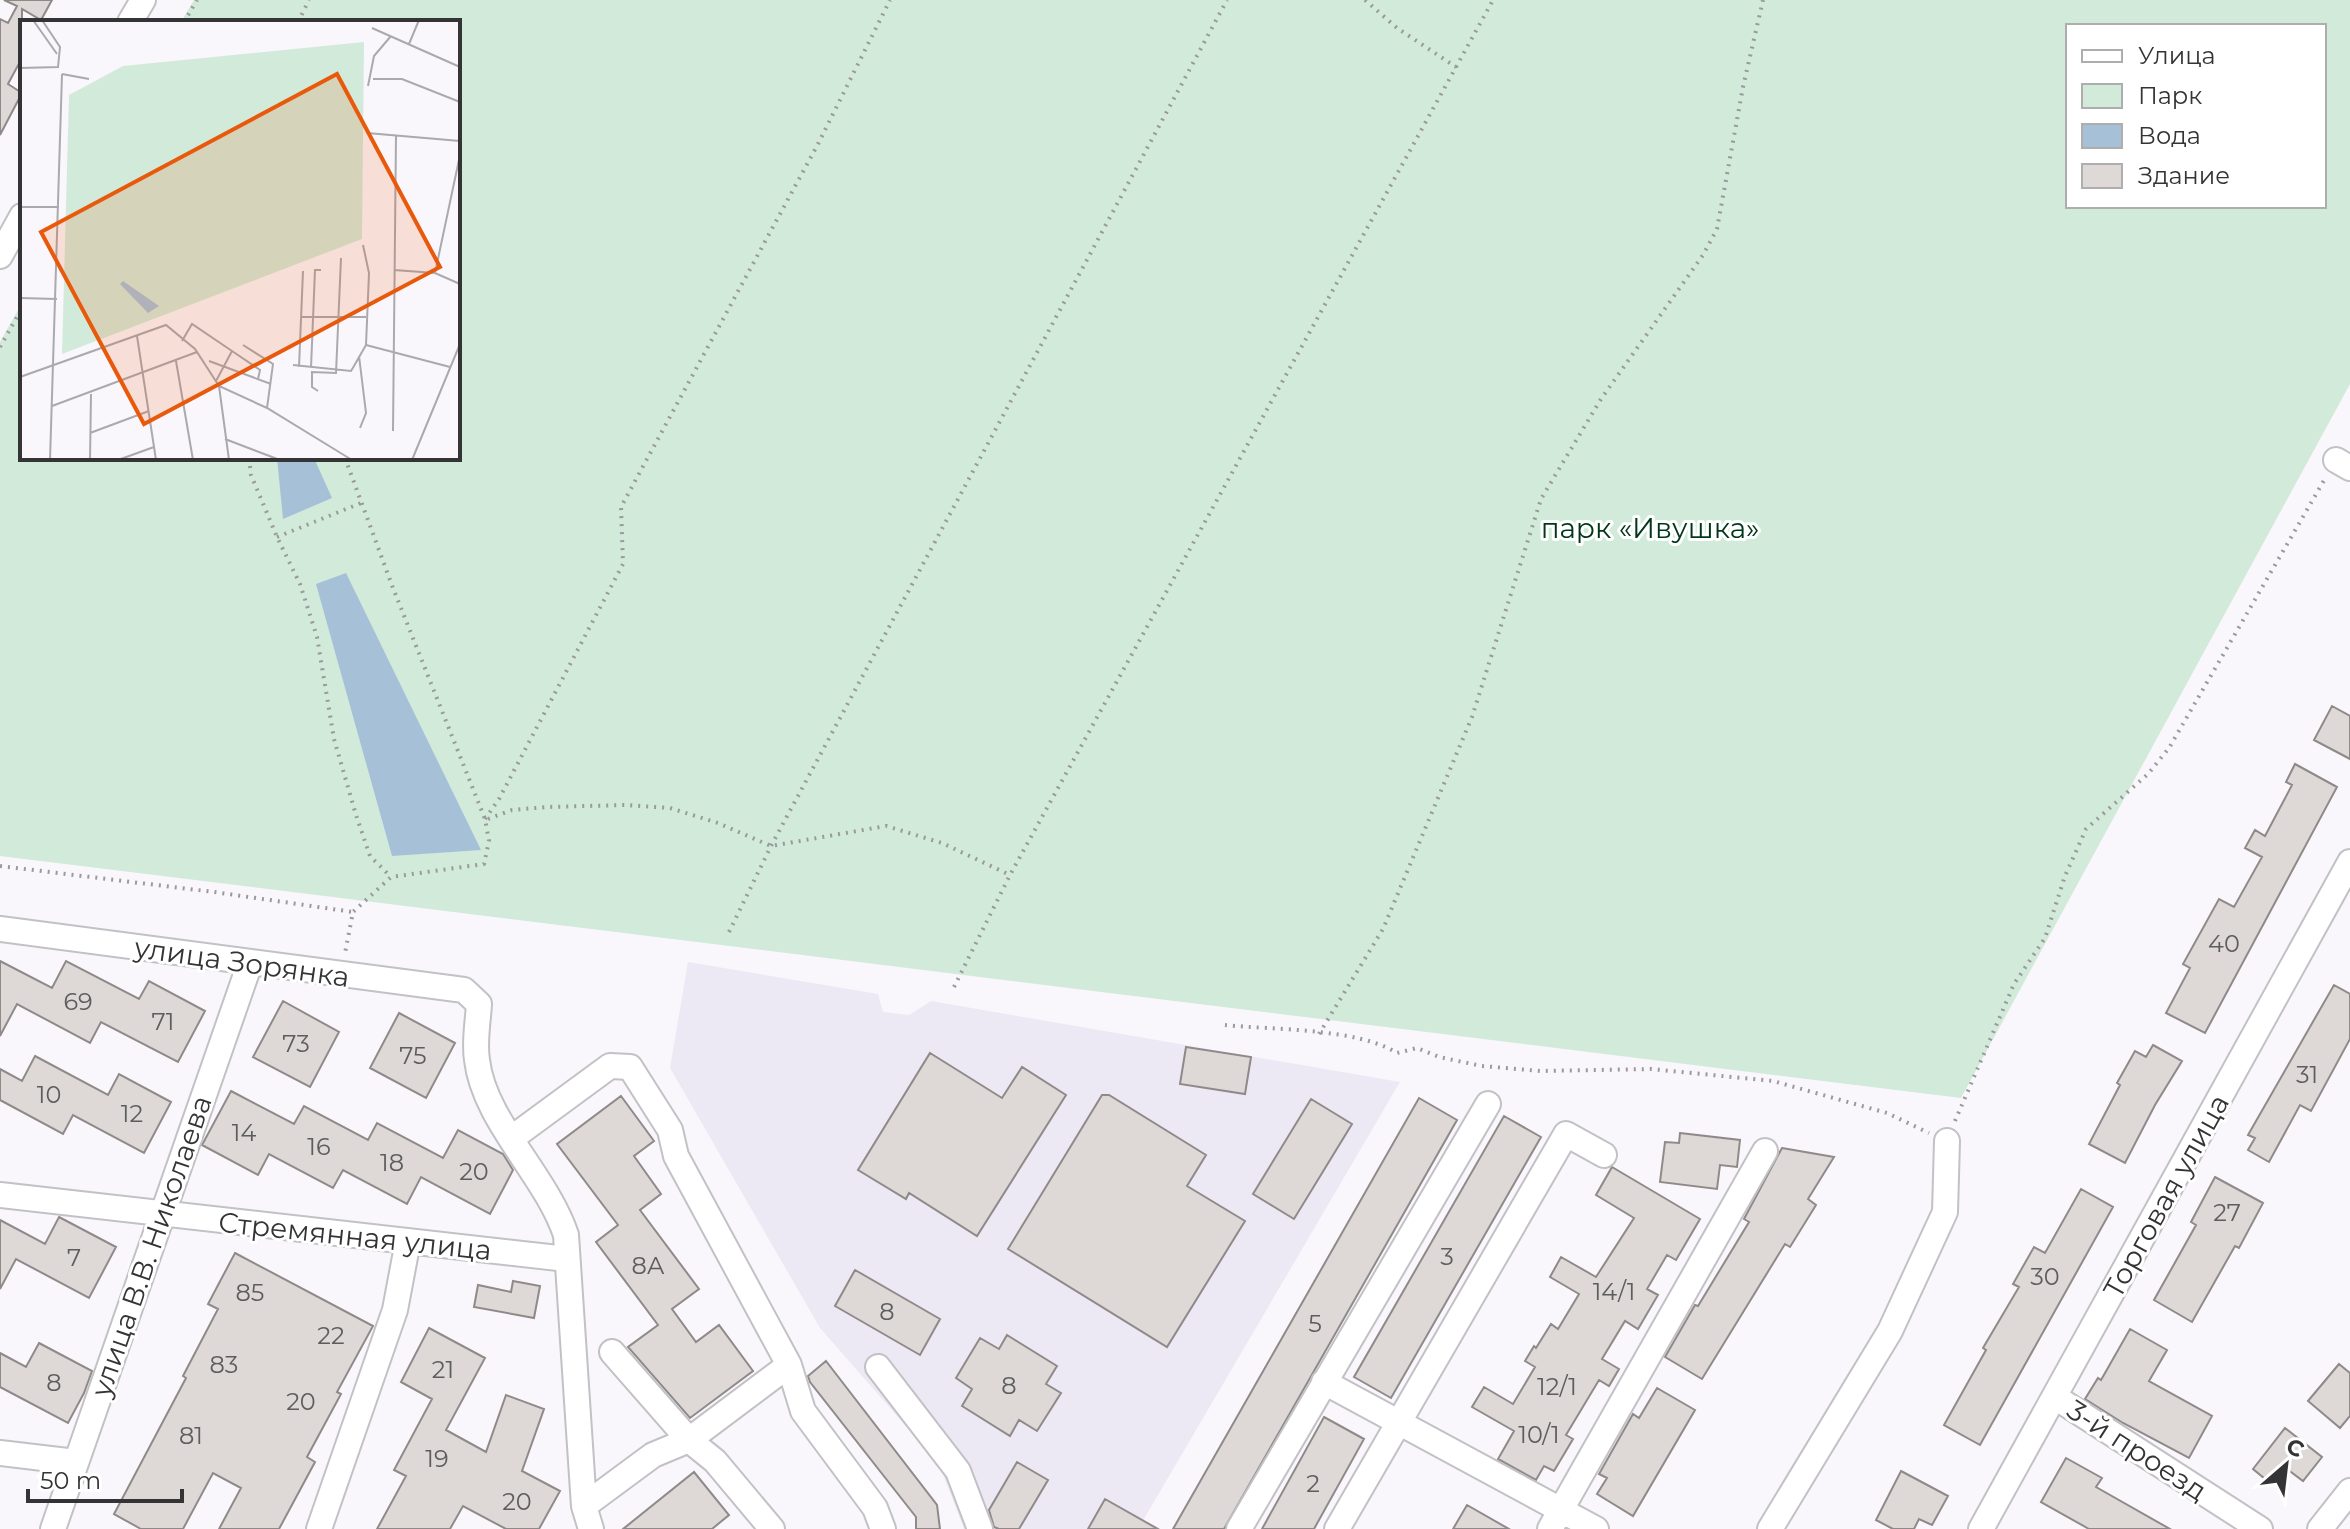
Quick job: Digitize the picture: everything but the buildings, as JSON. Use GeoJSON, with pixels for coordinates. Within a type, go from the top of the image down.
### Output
{"type":"FeatureCollection","features":[{"type":"Feature","properties":{"kind":"street"},"geometry":{"type":"LineString","coordinates":[[131,20],[143,0]]}},
{"type":"Feature","properties":{"kind":"street"},"geometry":{"type":"LineString","coordinates":[[0,256],[20,220]]}},
{"type":"Feature","properties":{"kind":"street","name":"Торговая улица"},"geometry":{"type":"LineString","coordinates":[[1981,1529],[2350,862]]}},
{"type":"Feature","properties":{"kind":"street","name":"улица Зорянка"},"geometry":{"type":"LineString","coordinates":[[0,929],[464,990],[479,1004],[476,1060],[489,1102],[512,1138]]}},
{"type":"Feature","properties":{"kind":"street","name":"улица В.В. Николаева"},"geometry":{"type":"LineString","coordinates":[[53,1529],[250,963]]}},
{"type":"Feature","properties":{"kind":"street"},"geometry":{"type":"LineString","coordinates":[[588,1518],[566,1235],[559,1213],[512,1138],[610,1066],[630,1067],[670,1130],[676,1156],[789,1365],[803,1411],[875,1508],[883,1529]]}},
{"type":"Feature","properties":{"kind":"street"},"geometry":{"type":"LineString","coordinates":[[1239,1529],[1488,1104]]}},
{"type":"Feature","properties":{"kind":"street"},"geometry":{"type":"LineString","coordinates":[[1337,1529],[1566,1134],[1604,1155]]}},
{"type":"Feature","properties":{"kind":"street"},"geometry":{"type":"LineString","coordinates":[[1770,1529],[1890,1331],[1945,1212],[1947,1141]]}},
{"type":"Feature","properties":{"kind":"street"},"geometry":{"type":"LineString","coordinates":[[1556,1520],[1765,1151]]}},
{"type":"Feature","properties":{"kind":"street","name":"Стремянная улица"},"geometry":{"type":"LineString","coordinates":[[0,1195],[567,1259]]}},
{"type":"Feature","properties":{"kind":"street"},"geometry":{"type":"LineString","coordinates":[[319,1529],[395,1310],[408,1241]]}},
{"type":"Feature","properties":{"kind":"street"},"geometry":{"type":"LineString","coordinates":[[612,1352],[689,1440],[715,1461],[772,1529]]}},
{"type":"Feature","properties":{"kind":"street"},"geometry":{"type":"LineString","coordinates":[[588,1518],[653,1455],[689,1440],[789,1365]]}},
{"type":"Feature","properties":{"kind":"street"},"geometry":{"type":"LineString","coordinates":[[878,1367],[958,1471],[980,1529]]}},
{"type":"Feature","properties":{"kind":"street"},"geometry":{"type":"LineString","coordinates":[[1324,1382],[1400,1422],[1556,1520],[1596,1529]]}},
{"type":"Feature","properties":{"kind":"street","name":"3-й проезд"},"geometry":{"type":"LineString","coordinates":[[2055,1397],[2260,1529]]}},
{"type":"Feature","properties":{"kind":"street"},"geometry":{"type":"LineString","coordinates":[[0,1453],[76,1462]]}},
{"type":"Feature","properties":{"kind":"street"},"geometry":{"type":"LineString","coordinates":[[2320,1529],[2350,1491]]}},
{"type":"Feature","properties":{"kind":"path"},"geometry":{"type":"LineString","coordinates":[[185,20],[197,0]]}},
{"type":"Feature","properties":{"kind":"path"},"geometry":{"type":"LineString","coordinates":[[299,20],[309,0]]}},
{"type":"Feature","properties":{"kind":"path"},"geometry":{"type":"LineString","coordinates":[[485,819],[499,799],[623,564],[621,507],[818,144],[890,0]]}},
{"type":"Feature","properties":{"kind":"path"},"geometry":{"type":"LineString","coordinates":[[729,932],[771,846],[1227,0]]}},
{"type":"Feature","properties":{"kind":"path"},"geometry":{"type":"LineString","coordinates":[[1365,0],[1397,28],[1456,67]]}},
{"type":"Feature","properties":{"kind":"path"},"geometry":{"type":"LineString","coordinates":[[954,987],[1010,875],[1493,0]]}},
{"type":"Feature","properties":{"kind":"path"},"geometry":{"type":"LineString","coordinates":[[1319,1034],[1383,929],[1472,717],[1541,499],[1601,399],[1703,255],[1717,229],[1743,87],[1763,0]]}},
{"type":"Feature","properties":{"kind":"path"},"geometry":{"type":"LineString","coordinates":[[0,347],[20,312]]}},
{"type":"Feature","properties":{"kind":"path"},"geometry":{"type":"LineString","coordinates":[[249,460],[251,475],[300,584],[317,637],[334,739],[356,815],[370,856],[391,877]]}},
{"type":"Feature","properties":{"kind":"path"},"geometry":{"type":"LineString","coordinates":[[342,975],[353,912],[391,877],[484,864],[489,841],[485,819],[346,460]]}},
{"type":"Feature","properties":{"kind":"path"},"geometry":{"type":"LineString","coordinates":[[1225,1025],[1383,1044],[1397,1053],[1417,1048],[1439,1057],[1482,1066],[1540,1071],[1651,1069],[1773,1081],[1887,1113],[1947,1141],[2014,984],[2045,938],[2065,876],[2086,829],[2148,774],[2169,748],[2343,464]]}},
{"type":"Feature","properties":{"kind":"path"},"geometry":{"type":"LineString","coordinates":[[277,537],[361,503]]}},
{"type":"Feature","properties":{"kind":"path"},"geometry":{"type":"LineString","coordinates":[[485,819],[512,810],[547,807],[626,805],[670,808],[718,823],[771,846],[886,826],[942,843],[1010,875]]}},
{"type":"Feature","properties":{"kind":"path"},"geometry":{"type":"LineString","coordinates":[[0,866],[353,912]]}},
{"type":"Feature","properties":{"kind":"shaded area"},"geometry":{"type":"Polygon","coordinates":[[[688,962],[878,994],[883,1012],[909,1015],[931,1001],[1400,1082],[1138,1529],[964,1529],[939,1464],[820,1328],[670,1068],[688,962]]]}},
{"type":"Feature","properties":{"kind":"green space","name":"парк «Ивушка»"},"geometry":{"type":"Polygon","coordinates":[[[194,0],[2350,0],[2350,384],[1961,1098],[0,856],[0,342],[20,307],[20,460],[460,460],[460,20],[182,20],[194,0]]]}},
{"type":"Feature","properties":{"kind":"water"},"geometry":{"type":"Polygon","coordinates":[[[277,460],[315,460],[332,498],[283,519],[277,460]]]}},
{"type":"Feature","properties":{"kind":"water"},"geometry":{"type":"Polygon","coordinates":[[[346,573],[481,850],[392,856],[316,584],[346,573]]]}}]}
